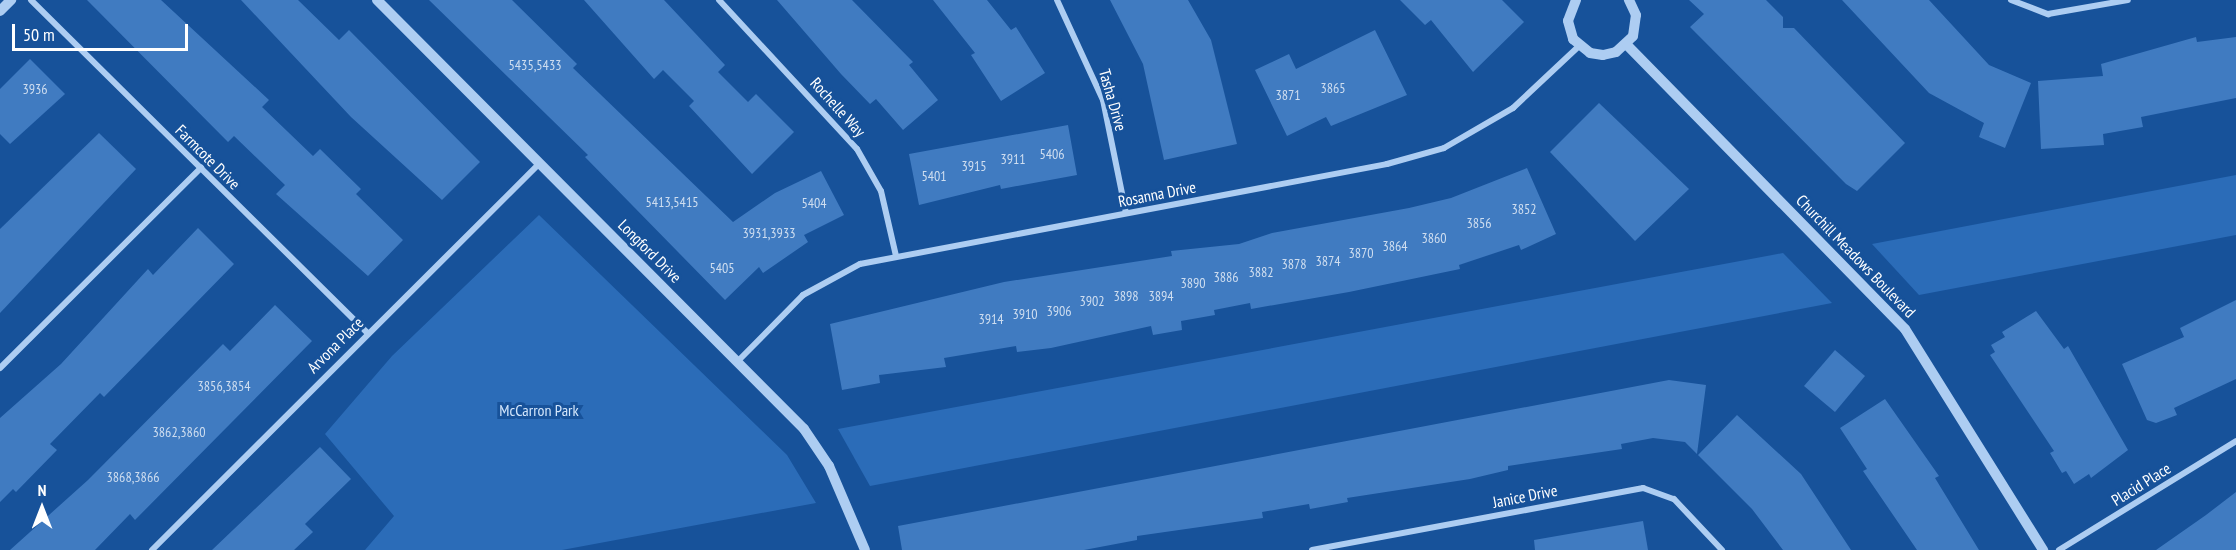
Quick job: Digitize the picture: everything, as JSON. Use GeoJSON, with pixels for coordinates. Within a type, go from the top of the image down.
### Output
{"type":"FeatureCollection","features":[{"type":"Feature","properties":{"kind":"street"},"geometry":{"type":"LineString","coordinates":[[0,11],[11,0]]}},
{"type":"Feature","properties":{"kind":"street","name":"Farmcote Drive"},"geometry":{"type":"LineString","coordinates":[[31,0],[366,332]]}},
{"type":"Feature","properties":{"kind":"street","name":"Longford Drive"},"geometry":{"type":"LineString","coordinates":[[377,0],[739,360],[804,429],[829,466],[865,550]]}},
{"type":"Feature","properties":{"kind":"street","name":"Rochelle Way"},"geometry":{"type":"LineString","coordinates":[[719,0],[857,148],[881,191],[896,256]]}},
{"type":"Feature","properties":{"kind":"street","name":"Tasha Drive"},"geometry":{"type":"LineString","coordinates":[[1057,0],[1103,100],[1126,213]]}},
{"type":"Feature","properties":{"kind":"street"},"geometry":{"type":"LineString","coordinates":[[1576,0],[1568,21],[1579,46],[1603,55],[1627,45],[1636,26],[1629,0]]}},
{"type":"Feature","properties":{"kind":"street"},"geometry":{"type":"LineString","coordinates":[[2011,0],[2048,14],[2128,0]]}},
{"type":"Feature","properties":{"kind":"street","name":"Churchill Meadows Boulevard"},"geometry":{"type":"LineString","coordinates":[[1627,45],[1905,329],[2043,550]]}},
{"type":"Feature","properties":{"kind":"street","name":"Rosanna Drive"},"geometry":{"type":"LineString","coordinates":[[739,360],[817,285],[860,264],[1387,164],[1444,148],[1513,108],[1579,46]]}},
{"type":"Feature","properties":{"kind":"street","name":"Arvona Place"},"geometry":{"type":"LineString","coordinates":[[152,550],[366,332],[540,162]]}},
{"type":"Feature","properties":{"kind":"street"},"geometry":{"type":"LineString","coordinates":[[0,368],[201,168]]}},
{"type":"Feature","properties":{"kind":"street","name":"Placid Place"},"geometry":{"type":"LineString","coordinates":[[2060,550],[2236,441]]}},
{"type":"Feature","properties":{"kind":"street","name":"Janice Drive"},"geometry":{"type":"LineString","coordinates":[[1311,550],[1643,488],[1674,499],[1722,550]]}},
{"type":"Feature","properties":{"kind":"green space"},"geometry":{"type":"Polygon","coordinates":[[[2236,175],[2236,235],[1919,295],[1872,244],[2236,175]]]}},
{"type":"Feature","properties":{"kind":"green space","name":"McCarron Park"},"geometry":{"type":"Polygon","coordinates":[[[539,215],[787,455],[816,503],[562,550],[365,550],[394,516],[325,434],[392,356],[539,215]]]}},
{"type":"Feature","properties":{"kind":"green space"},"geometry":{"type":"Polygon","coordinates":[[[1783,253],[1832,303],[870,486],[838,429],[1783,253]]]}},
{"type":"Feature","properties":{"kind":"building"},"geometry":{"type":"Polygon","coordinates":[[[87,0],[161,0],[269,100],[262,107],[313,156],[320,149],[361,189],[356,194],[403,240],[368,276],[276,194],[285,185],[234,136],[228,142],[87,0]]]}},
{"type":"Feature","properties":{"kind":"building"},"geometry":{"type":"Polygon","coordinates":[[[241,0],[298,0],[339,40],[349,30],[480,162],[442,200],[351,117],[241,0]]]}},
{"type":"Feature","properties":{"kind":"building"},"geometry":{"type":"Polygon","coordinates":[[[429,0],[512,0],[577,64],[573,68],[733,222],[775,193],[821,171],[844,215],[804,235],[808,242],[763,273],[759,267],[725,300],[585,157],[588,155],[429,0]]]}},
{"type":"Feature","properties":{"kind":"building"},"geometry":{"type":"Polygon","coordinates":[[[584,0],[664,0],[725,65],[718,72],[748,102],[756,94],[794,132],[752,174],[689,106],[694,101],[663,70],[654,79],[584,0]]]}},
{"type":"Feature","properties":{"kind":"building"},"geometry":{"type":"Polygon","coordinates":[[[777,0],[852,0],[913,62],[909,65],[938,100],[903,130],[876,99],[870,104],[777,0]]]}},
{"type":"Feature","properties":{"kind":"building"},"geometry":{"type":"Polygon","coordinates":[[[933,0],[987,0],[1011,30],[1016,27],[1045,73],[1001,101],[971,55],[975,53],[933,0]]]}},
{"type":"Feature","properties":{"kind":"building"},"geometry":{"type":"Polygon","coordinates":[[[1110,0],[1188,0],[1211,40],[1237,144],[1164,160],[1143,64],[1110,0]]]}},
{"type":"Feature","properties":{"kind":"building"},"geometry":{"type":"Polygon","coordinates":[[[1400,0],[1502,0],[1524,22],[1473,72],[1431,20],[1425,25],[1400,0]]]}},
{"type":"Feature","properties":{"kind":"building"},"geometry":{"type":"Polygon","coordinates":[[[1689,0],[1766,0],[1783,17],[1783,28],[1794,28],[1905,143],[1857,191],[1846,184],[1690,27],[1704,14],[1689,0]]]}},
{"type":"Feature","properties":{"kind":"building"},"geometry":{"type":"Polygon","coordinates":[[[1842,0],[1929,0],[1989,65],[2031,83],[2005,148],[1979,137],[1984,123],[1929,93],[1842,0]]]}},
{"type":"Feature","properties":{"kind":"building"},"geometry":{"type":"Polygon","coordinates":[[[1375,30],[1407,95],[1331,126],[1326,117],[1287,136],[1255,70],[1289,54],[1296,69],[1375,30]]]}},
{"type":"Feature","properties":{"kind":"building"},"geometry":{"type":"Polygon","coordinates":[[[2196,37],[2197,42],[2236,37],[2236,98],[2141,117],[2143,127],[2103,134],[2104,145],[2041,149],[2038,81],[2103,76],[2101,64],[2196,37]]]}},
{"type":"Feature","properties":{"kind":"building"},"geometry":{"type":"Polygon","coordinates":[[[30,59],[65,94],[10,144],[0,134],[0,89],[30,59]]]}},
{"type":"Feature","properties":{"kind":"building"},"geometry":{"type":"Polygon","coordinates":[[[1599,103],[1689,189],[1635,241],[1550,152],[1599,103]]]}},
{"type":"Feature","properties":{"kind":"building"},"geometry":{"type":"Polygon","coordinates":[[[1068,125],[1077,175],[1001,189],[1000,185],[919,205],[909,154],[1068,125]]]}},
{"type":"Feature","properties":{"kind":"building"},"geometry":{"type":"Polygon","coordinates":[[[99,133],[136,169],[0,313],[0,229],[99,133]]]}},
{"type":"Feature","properties":{"kind":"building"},"geometry":{"type":"Polygon","coordinates":[[[1527,168],[1556,234],[1521,250],[1519,245],[1459,265],[1460,269],[1349,292],[1251,309],[1250,303],[1214,310],[1215,315],[1181,321],[1182,330],[1153,335],[1151,326],[1051,348],[1017,352],[1016,346],[944,358],[946,367],[879,375],[880,383],[842,390],[830,324],[1004,282],[1172,256],[1171,251],[1239,244],[1272,233],[1409,208],[1451,198],[1527,168]]]}},
{"type":"Feature","properties":{"kind":"building"},"geometry":{"type":"Polygon","coordinates":[[[198,228],[234,264],[104,397],[100,393],[50,444],[57,450],[16,492],[13,489],[0,502],[0,418],[61,364],[148,269],[153,275],[198,228]]]}},
{"type":"Feature","properties":{"kind":"building"},"geometry":{"type":"Polygon","coordinates":[[[2236,300],[2236,379],[2174,408],[2177,415],[2156,423],[2147,420],[2122,364],[2184,337],[2180,328],[2236,300]]]}},
{"type":"Feature","properties":{"kind":"building"},"geometry":{"type":"Polygon","coordinates":[[[275,305],[312,341],[135,520],[130,514],[95,550],[10,550],[88,480],[223,344],[230,351],[275,305]]]}},
{"type":"Feature","properties":{"kind":"building"},"geometry":{"type":"Polygon","coordinates":[[[2036,311],[2064,349],[2068,346],[2128,450],[2091,478],[2089,474],[2074,484],[2066,471],[2062,473],[2050,453],[2054,451],[1990,355],[1995,352],[1991,345],[2005,337],[2002,332],[2036,311]]]}},
{"type":"Feature","properties":{"kind":"building"},"geometry":{"type":"Polygon","coordinates":[[[1835,350],[1865,376],[1835,412],[1804,386],[1835,350]]]}},
{"type":"Feature","properties":{"kind":"building"},"geometry":{"type":"Polygon","coordinates":[[[1669,380],[1706,385],[1697,454],[1685,442],[1653,438],[1621,444],[1622,449],[1508,466],[1508,470],[1470,479],[1347,498],[1348,502],[1310,509],[1309,504],[1262,512],[1263,518],[1137,536],[1137,540],[1084,550],[902,550],[898,526],[1669,380]]]}},
{"type":"Feature","properties":{"kind":"building"},"geometry":{"type":"Polygon","coordinates":[[[1885,399],[1939,476],[1935,478],[1979,550],[1917,550],[1863,471],[1867,469],[1840,428],[1885,399]]]}},
{"type":"Feature","properties":{"kind":"building"},"geometry":{"type":"Polygon","coordinates":[[[1737,415],[1801,474],[1851,550],[1783,550],[1752,509],[1698,455],[1737,415]]]}},
{"type":"Feature","properties":{"kind":"building"},"geometry":{"type":"Polygon","coordinates":[[[320,447],[351,479],[305,524],[313,532],[294,550],[212,550],[320,447]]]}},
{"type":"Feature","properties":{"kind":"building"},"geometry":{"type":"Polygon","coordinates":[[[2236,492],[2236,550],[2156,550],[2206,515],[2236,492]]]}},
{"type":"Feature","properties":{"kind":"building"},"geometry":{"type":"Polygon","coordinates":[[[1643,521],[1648,550],[1535,550],[1534,540],[1643,521]]]}}]}
